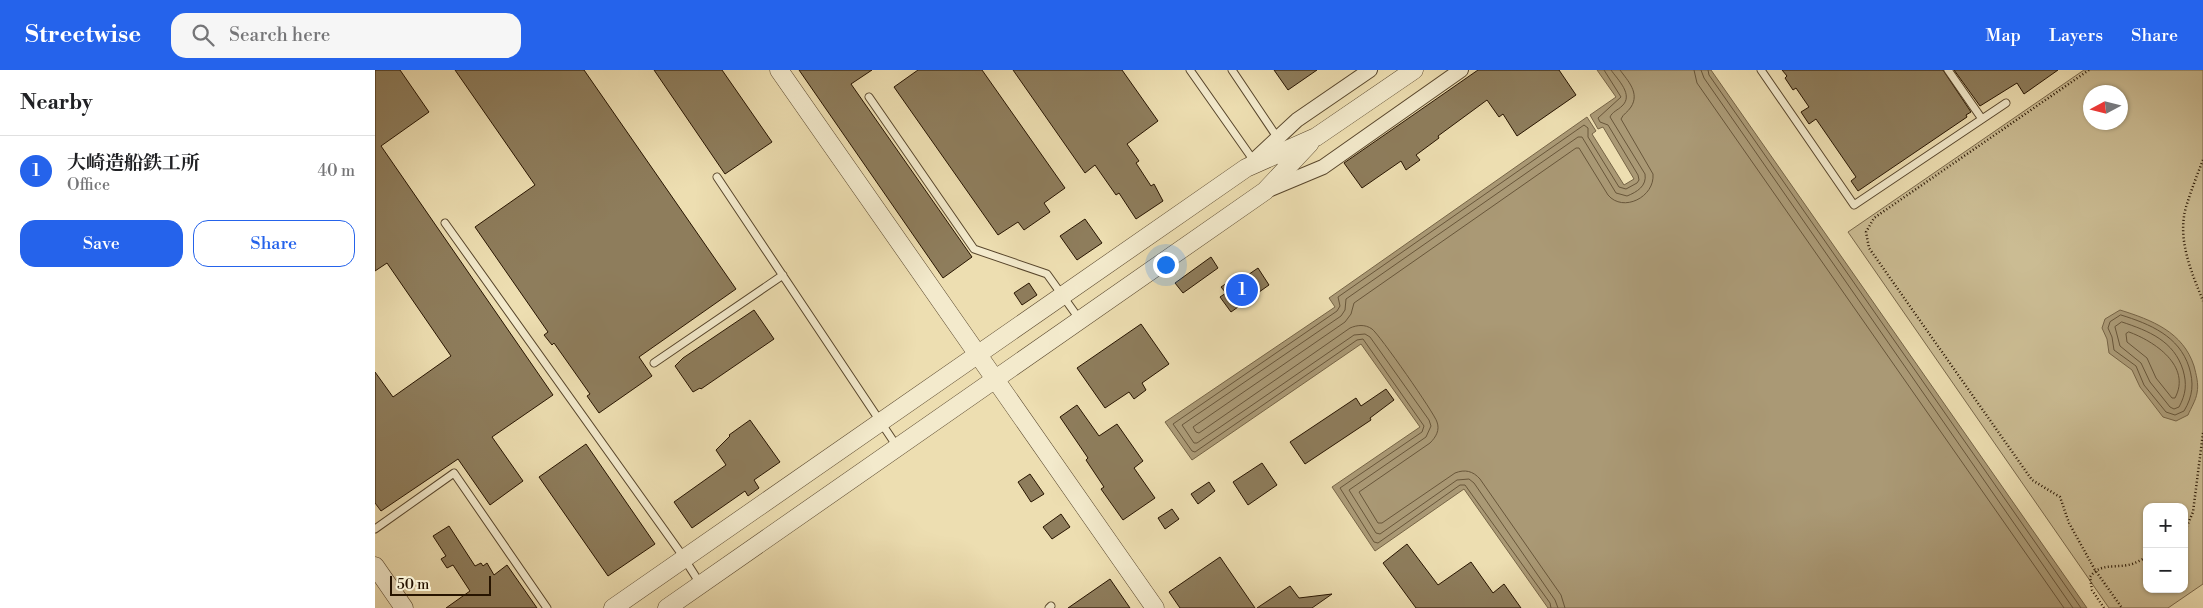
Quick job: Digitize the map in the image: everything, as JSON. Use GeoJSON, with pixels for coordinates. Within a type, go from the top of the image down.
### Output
{"type":"FeatureCollection","features":[{"type":"Feature","properties":{"kind":"street"},"geometry":{"type":"LineString","coordinates":[[779,70],[1155,608]]}},
{"type":"Feature","properties":{"kind":"street"},"geometry":{"type":"LineString","coordinates":[[1265,191],[1286,150],[1297,120],[1369,70]]}},
{"type":"Feature","properties":{"kind":"street"},"geometry":{"type":"LineString","coordinates":[[613,608],[1252,164],[1316,137],[1413,70]]}},
{"type":"Feature","properties":{"kind":"street"},"geometry":{"type":"LineString","coordinates":[[667,608],[1265,191],[1323,167],[1461,70]]}},
{"type":"Feature","properties":{"kind":"street"},"geometry":{"type":"LineString","coordinates":[[375,566],[404,608]]}},
{"type":"Feature","properties":{"kind":"lane"},"geometry":{"type":"LineString","coordinates":[[1190,70],[1252,164]]}},
{"type":"Feature","properties":{"kind":"lane"},"geometry":{"type":"LineString","coordinates":[[1231,70],[1286,150]]}},
{"type":"Feature","properties":{"kind":"lane"},"geometry":{"type":"LineString","coordinates":[[1761,70],[1854,206],[2006,103]]}},
{"type":"Feature","properties":{"kind":"lane"},"geometry":{"type":"LineString","coordinates":[[1948,70],[1982,119]]}},
{"type":"Feature","properties":{"kind":"lane"},"geometry":{"type":"LineString","coordinates":[[869,97],[974,249],[1047,274],[1080,321]]}},
{"type":"Feature","properties":{"kind":"lane"},"geometry":{"type":"LineString","coordinates":[[717,177],[898,448]]}},
{"type":"Feature","properties":{"kind":"lane"},"geometry":{"type":"LineString","coordinates":[[445,223],[701,585]]}},
{"type":"Feature","properties":{"kind":"lane"},"geometry":{"type":"LineString","coordinates":[[654,363],[783,275]]}},
{"type":"Feature","properties":{"kind":"lane"},"geometry":{"type":"LineString","coordinates":[[375,529],[454,472],[547,608]]}},
{"type":"Feature","properties":{"kind":"path"},"geometry":{"type":"LineString","coordinates":[[2089,70],[1874,218],[1866,232],[1869,248],[2033,480],[2060,497],[2069,523],[2095,570],[2122,608]]}},
{"type":"Feature","properties":{"kind":"path"},"geometry":{"type":"LineString","coordinates":[[2203,160],[2186,209],[2183,234],[2189,267],[2203,301]]}},
{"type":"Feature","properties":{"kind":"path"},"geometry":{"type":"LineString","coordinates":[[2188,524],[2193,512],[2203,433]]}},
{"type":"Feature","properties":{"kind":"path"},"geometry":{"type":"LineString","coordinates":[[2105,608],[2092,590],[2090,577],[2095,570],[2103,567],[2130,565],[2143,558]]}},
{"type":"Feature","properties":{"kind":"shaded area"},"geometry":{"type":"Polygon","coordinates":[[[2084,70],[2203,70],[2203,584],[2168,608],[2109,608],[1848,232],[2084,70]]]}},
{"type":"Feature","properties":{"kind":"water"},"geometry":{"type":"Polygon","coordinates":[[[1597,70],[1711,70],[2087,608],[1548,608],[1464,489],[1375,551],[1332,487],[1420,427],[1361,344],[1192,460],[1165,422],[1335,307],[1329,298],[1587,117],[1596,131],[1592,134],[1624,185],[1634,179],[1603,127],[1598,129],[1590,115],[1616,97],[1597,70]]]}},
{"type":"Feature","properties":{"kind":"water"},"geometry":{"type":"Polygon","coordinates":[[[2120,310],[2144,318],[2165,329],[2182,344],[2189,354],[2194,366],[2198,386],[2196,398],[2188,415],[2176,421],[2163,417],[2140,387],[2132,370],[2109,353],[2107,339],[2102,328],[2105,319],[2120,310]]]}},
{"type":"Feature","properties":{"kind":"building"},"geometry":{"type":"Polygon","coordinates":[[[375,70],[400,70],[429,112],[381,146],[553,395],[492,437],[523,481],[490,505],[458,459],[381,511],[375,503],[375,372],[393,397],[451,356],[387,263],[375,271],[375,70]]]}},
{"type":"Feature","properties":{"kind":"building"},"geometry":{"type":"Polygon","coordinates":[[[455,70],[584,70],[736,289],[639,357],[652,376],[599,413],[587,396],[590,394],[554,343],[552,345],[544,335],[548,332],[475,227],[535,185],[455,70]]]}},
{"type":"Feature","properties":{"kind":"building"},"geometry":{"type":"Polygon","coordinates":[[[654,70],[722,70],[772,142],[725,174],[654,70]]]}},
{"type":"Feature","properties":{"kind":"building"},"geometry":{"type":"Polygon","coordinates":[[[799,70],[872,70],[851,84],[972,257],[943,278],[799,70]]]}},
{"type":"Feature","properties":{"kind":"building"},"geometry":{"type":"Polygon","coordinates":[[[918,70],[982,70],[1065,188],[1044,203],[1050,212],[1024,230],[1018,222],[998,235],[894,87],[918,70]]]}},
{"type":"Feature","properties":{"kind":"building"},"geometry":{"type":"Polygon","coordinates":[[[1013,70],[1122,70],[1158,121],[1127,144],[1139,161],[1136,163],[1151,186],[1154,184],[1163,201],[1136,219],[1119,193],[1116,195],[1095,165],[1085,173],[1013,70]]]}},
{"type":"Feature","properties":{"kind":"building"},"geometry":{"type":"Polygon","coordinates":[[[1274,70],[1317,70],[1288,90],[1274,70]]]}},
{"type":"Feature","properties":{"kind":"building"},"geometry":{"type":"Polygon","coordinates":[[[1478,70],[1559,70],[1576,95],[1517,136],[1503,114],[1499,117],[1487,100],[1438,136],[1439,138],[1416,155],[1420,160],[1406,170],[1401,161],[1362,188],[1344,163],[1478,70]]]}},
{"type":"Feature","properties":{"kind":"building"},"geometry":{"type":"Polygon","coordinates":[[[1782,70],[1943,70],[1971,112],[1966,115],[1967,117],[1858,191],[1851,181],[1856,177],[1816,119],[1809,124],[1801,112],[1809,107],[1796,88],[1793,90],[1782,70]]]}},
{"type":"Feature","properties":{"kind":"building"},"geometry":{"type":"Polygon","coordinates":[[[1954,70],[2058,70],[2024,94],[2017,83],[1980,106],[1954,70]]]}},
{"type":"Feature","properties":{"kind":"building"},"geometry":{"type":"Polygon","coordinates":[[[1085,219],[1102,243],[1077,260],[1060,236],[1085,219]]]}},
{"type":"Feature","properties":{"kind":"building"},"geometry":{"type":"Polygon","coordinates":[[[1211,257],[1218,268],[1183,293],[1175,283],[1211,257]]]}},
{"type":"Feature","properties":{"kind":"building"},"geometry":{"type":"Polygon","coordinates":[[[1258,268],[1269,285],[1231,312],[1220,297],[1226,293],[1221,287],[1239,275],[1242,279],[1258,268]]]}},
{"type":"Feature","properties":{"kind":"building"},"geometry":{"type":"Polygon","coordinates":[[[1029,283],[1037,295],[1022,305],[1014,293],[1029,283]]]}},
{"type":"Feature","properties":{"kind":"building"},"geometry":{"type":"Polygon","coordinates":[[[754,310],[774,339],[701,389],[693,392],[675,366],[683,358],[754,310]]]}},
{"type":"Feature","properties":{"kind":"building"},"geometry":{"type":"Polygon","coordinates":[[[1141,324],[1169,364],[1142,383],[1146,390],[1134,399],[1129,392],[1105,408],[1077,368],[1141,324]]]}},
{"type":"Feature","properties":{"kind":"building"},"geometry":{"type":"Polygon","coordinates":[[[1386,389],[1394,400],[1370,418],[1371,420],[1305,464],[1290,442],[1356,398],[1361,406],[1386,389]]]}},
{"type":"Feature","properties":{"kind":"building"},"geometry":{"type":"Polygon","coordinates":[[[1077,405],[1099,436],[1117,424],[1143,461],[1134,468],[1155,498],[1123,520],[1101,489],[1104,487],[1086,460],[1088,458],[1060,417],[1077,405]]]}},
{"type":"Feature","properties":{"kind":"building"},"geometry":{"type":"Polygon","coordinates":[[[750,420],[780,462],[754,480],[759,488],[748,496],[745,491],[692,528],[674,502],[726,465],[716,450],[729,435],[750,420]]]}},
{"type":"Feature","properties":{"kind":"building"},"geometry":{"type":"Polygon","coordinates":[[[586,444],[655,544],[608,576],[539,477],[586,444]]]}},
{"type":"Feature","properties":{"kind":"building"},"geometry":{"type":"Polygon","coordinates":[[[1262,463],[1277,485],[1248,505],[1233,482],[1262,463]]]}},
{"type":"Feature","properties":{"kind":"building"},"geometry":{"type":"Polygon","coordinates":[[[1030,474],[1044,494],[1031,502],[1018,482],[1030,474]]]}},
{"type":"Feature","properties":{"kind":"building"},"geometry":{"type":"Polygon","coordinates":[[[1209,482],[1215,491],[1198,504],[1191,494],[1209,482]]]}},
{"type":"Feature","properties":{"kind":"building"},"geometry":{"type":"Polygon","coordinates":[[[1172,509],[1179,519],[1165,529],[1158,518],[1172,509]]]}},
{"type":"Feature","properties":{"kind":"building"},"geometry":{"type":"Polygon","coordinates":[[[1061,514],[1070,527],[1052,539],[1043,527],[1061,514]]]}},
{"type":"Feature","properties":{"kind":"building"},"geometry":{"type":"Polygon","coordinates":[[[449,526],[475,566],[481,563],[483,566],[487,563],[494,575],[507,565],[537,608],[446,608],[470,591],[453,565],[447,568],[441,559],[446,556],[433,536],[449,526]]]}},
{"type":"Feature","properties":{"kind":"building"},"geometry":{"type":"Polygon","coordinates":[[[1407,544],[1438,585],[1471,562],[1493,593],[1504,584],[1521,608],[1416,608],[1383,563],[1407,544]]]}},
{"type":"Feature","properties":{"kind":"building"},"geometry":{"type":"Polygon","coordinates":[[[1220,557],[1255,608],[1180,608],[1169,592],[1220,557]]]}},
{"type":"Feature","properties":{"kind":"building"},"geometry":{"type":"Polygon","coordinates":[[[1110,579],[1130,608],[1068,608],[1110,579]]]}},
{"type":"Feature","properties":{"kind":"building"},"geometry":{"type":"Polygon","coordinates":[[[1290,586],[1299,598],[1332,594],[1312,608],[1257,608],[1290,586]]]}},
{"type":"Feature","properties":{"kind":"place","name":"大崎造船鉄工所"},"geometry":{"type":"Point","coordinates":[1242,290]}}]}
